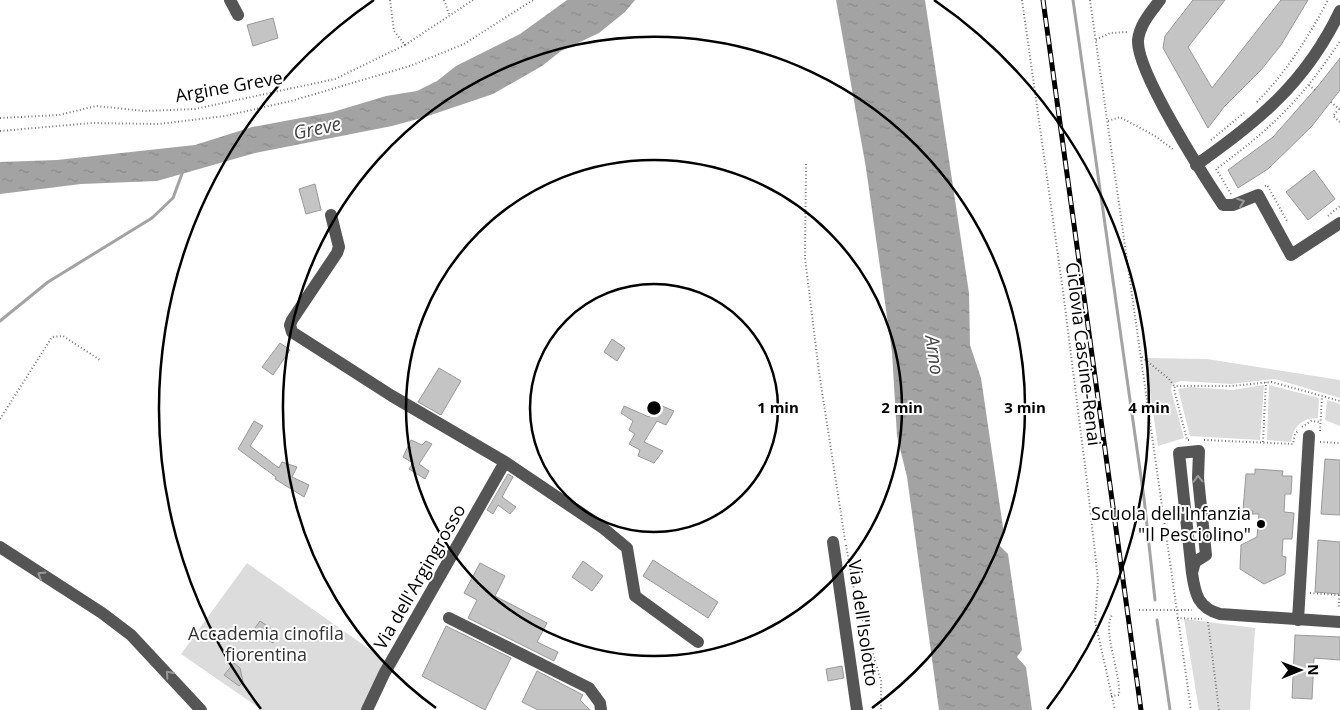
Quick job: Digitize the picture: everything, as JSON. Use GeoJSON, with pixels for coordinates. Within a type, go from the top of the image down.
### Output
{"type":"FeatureCollection","features":[{"type":"Feature","properties":{"kind":"street"},"geometry":{"type":"LineString","coordinates":[[230,0],[238,15]]}},
{"type":"Feature","properties":{"kind":"street"},"geometry":{"type":"LineString","coordinates":[[1160,0],[1141,29],[1138,39],[1141,60],[1196,165],[1223,205],[1233,204],[1258,195],[1291,255],[1340,223]]}},
{"type":"Feature","properties":{"kind":"street"},"geometry":{"type":"LineString","coordinates":[[1196,165],[1251,125],[1278,102],[1314,56],[1340,11]]}},
{"type":"Feature","properties":{"kind":"street"},"geometry":{"type":"LineString","coordinates":[[331,215],[339,247],[337,253],[292,320],[290,325],[292,332],[392,396],[505,462],[603,528],[627,548],[635,596],[698,642]]}},
{"type":"Feature","properties":{"kind":"street"},"geometry":{"type":"LineString","coordinates":[[1298,620],[1314,439]]}},
{"type":"Feature","properties":{"kind":"street"},"geometry":{"type":"LineString","coordinates":[[1192,573],[1195,562],[1206,555],[1198,478],[1199,451],[1179,453],[1192,573],[1196,597],[1208,610],[1220,614],[1340,622]]}},
{"type":"Feature","properties":{"kind":"street","name":"Via dell'Argingrosso"},"geometry":{"type":"LineString","coordinates":[[367,710],[384,674],[505,462]]}},
{"type":"Feature","properties":{"kind":"street","name":"Via dell'Isolotto"},"geometry":{"type":"LineString","coordinates":[[833,542],[857,710]]}},
{"type":"Feature","properties":{"kind":"street"},"geometry":{"type":"LineString","coordinates":[[0,547],[132,635],[201,710]]}},
{"type":"Feature","properties":{"kind":"street"},"geometry":{"type":"LineString","coordinates":[[450,618],[589,688],[600,703],[601,710]]}},
{"type":"Feature","properties":{"kind":"path"},"geometry":{"type":"LineString","coordinates":[[390,0],[394,31],[405,45]]}},
{"type":"Feature","properties":{"kind":"path"},"geometry":{"type":"LineString","coordinates":[[444,0],[450,14]]}},
{"type":"Feature","properties":{"kind":"path","name":"Argine Greve"},"geometry":{"type":"LineString","coordinates":[[0,118],[59,115],[96,106],[145,111],[195,108],[335,79],[405,45],[473,0]]}},
{"type":"Feature","properties":{"kind":"path"},"geometry":{"type":"LineString","coordinates":[[0,131],[92,123],[159,124],[225,116],[291,101],[410,66],[464,44],[533,0]]}},
{"type":"Feature","properties":{"kind":"path","name":"Ciclovia Cascine-Renai"},"geometry":{"type":"LineString","coordinates":[[1022,0],[1063,291],[1088,490],[1098,580],[1095,621],[1115,710]]}},
{"type":"Feature","properties":{"kind":"path"},"geometry":{"type":"LineString","coordinates":[[1090,0],[1168,539],[1175,611],[1191,710]]}},
{"type":"Feature","properties":{"kind":"path"},"geometry":{"type":"LineString","coordinates":[[1256,103],[1287,68],[1306,42],[1328,0]]}},
{"type":"Feature","properties":{"kind":"path"},"geometry":{"type":"LineString","coordinates":[[1096,40],[1110,33],[1130,32],[1141,29]]}},
{"type":"Feature","properties":{"kind":"path"},"geometry":{"type":"LineString","coordinates":[[1238,197],[1231,194],[1216,169],[1273,124],[1309,86],[1340,41]]}},
{"type":"Feature","properties":{"kind":"path"},"geometry":{"type":"LineString","coordinates":[[1309,86],[1315,90]]}},
{"type":"Feature","properties":{"kind":"path"},"geometry":{"type":"LineString","coordinates":[[1331,102],[1340,108],[1333,116],[1340,122]]}},
{"type":"Feature","properties":{"kind":"path"},"geometry":{"type":"LineString","coordinates":[[1207,146],[1213,136],[1249,110]]}},
{"type":"Feature","properties":{"kind":"path"},"geometry":{"type":"LineString","coordinates":[[1108,121],[1120,117],[1155,136],[1168,147],[1182,153],[1190,152]]}},
{"type":"Feature","properties":{"kind":"path"},"geometry":{"type":"LineString","coordinates":[[806,164],[805,258],[819,372],[852,581],[881,681],[882,710]]}},
{"type":"Feature","properties":{"kind":"path"},"geometry":{"type":"LineString","coordinates":[[1260,188],[1267,185],[1288,224]]}},
{"type":"Feature","properties":{"kind":"path"},"geometry":{"type":"LineString","coordinates":[[1328,216],[1340,206]]}},
{"type":"Feature","properties":{"kind":"path"},"geometry":{"type":"LineString","coordinates":[[0,420],[52,337],[63,336],[100,360]]}},
{"type":"Feature","properties":{"kind":"path"},"geometry":{"type":"LineString","coordinates":[[1142,358],[1169,379],[1175,387],[1187,440],[1293,444],[1295,434],[1304,424],[1311,421],[1320,422]]}},
{"type":"Feature","properties":{"kind":"path"},"geometry":{"type":"LineString","coordinates":[[1263,443],[1266,382]]}},
{"type":"Feature","properties":{"kind":"path"},"geometry":{"type":"LineString","coordinates":[[1175,387],[1188,384],[1231,386],[1272,382],[1340,401]]}},
{"type":"Feature","properties":{"kind":"path"},"geometry":{"type":"LineString","coordinates":[[1314,439],[1320,422],[1322,396]]}},
{"type":"Feature","properties":{"kind":"path"},"geometry":{"type":"LineString","coordinates":[[1314,439],[1340,443]]}},
{"type":"Feature","properties":{"kind":"path"},"geometry":{"type":"LineString","coordinates":[[1314,439],[1319,447]]}},
{"type":"Feature","properties":{"kind":"path"},"geometry":{"type":"LineString","coordinates":[[1310,593],[1339,595],[1339,608]]}},
{"type":"Feature","properties":{"kind":"path"},"geometry":{"type":"LineString","coordinates":[[1139,610],[1208,610]]}},
{"type":"Feature","properties":{"kind":"path"},"geometry":{"type":"LineString","coordinates":[[1111,696],[1119,695],[1120,682],[1108,620],[1112,614]]}},
{"type":"Feature","properties":{"kind":"path"},"geometry":{"type":"LineString","coordinates":[[1177,618],[1208,619],[1219,710]]}},
{"type":"Feature","properties":{"kind":"green space"},"geometry":{"type":"Polygon","coordinates":[[[1145,358],[1207,359],[1340,380],[1340,398],[1275,379],[1231,384],[1181,381],[1172,384],[1171,390],[1184,438],[1158,446],[1145,358]]]}},
{"type":"Feature","properties":{"kind":"green space"},"geometry":{"type":"Polygon","coordinates":[[[1264,385],[1260,440],[1190,436],[1178,389],[1191,387],[1232,390],[1264,385]]]}},
{"type":"Feature","properties":{"kind":"green space"},"geometry":{"type":"Polygon","coordinates":[[[1269,385],[1319,398],[1318,418],[1307,419],[1299,424],[1292,436],[1291,442],[1267,440],[1269,385]]]}},
{"type":"Feature","properties":{"kind":"green space"},"geometry":{"type":"Polygon","coordinates":[[[1327,400],[1340,404],[1340,426],[1325,420],[1327,400]]]}},
{"type":"Feature","properties":{"kind":"green space","name":"Accademia cinofila fiorentina"},"geometry":{"type":"Polygon","coordinates":[[[247,563],[385,660],[361,710],[262,710],[181,654],[247,563]]]}},
{"type":"Feature","properties":{"kind":"green space"},"geometry":{"type":"Polygon","coordinates":[[[1184,619],[1255,628],[1250,710],[1199,710],[1184,619]]]}},
{"type":"Feature","properties":{"kind":"water","name":"Greve"},"geometry":{"type":"Polygon","coordinates":[[[567,0],[635,0],[625,12],[599,33],[561,51],[542,66],[493,94],[425,117],[392,126],[255,153],[157,181],[81,184],[0,194],[0,162],[57,160],[195,145],[252,127],[333,112],[386,96],[417,91],[437,81],[456,66],[520,34],[567,0]]]}},
{"type":"Feature","properties":{"kind":"water","name":"Arno"},"geometry":{"type":"Polygon","coordinates":[[[836,0],[925,0],[969,293],[970,345],[981,378],[1004,534],[999,545],[1008,554],[1022,650],[1017,657],[1026,667],[1032,710],[939,710],[907,477],[897,436],[892,352],[866,168],[836,0]]]}},
{"type":"Feature","properties":{"kind":"building"},"geometry":{"type":"Polygon","coordinates":[[[1193,0],[1225,0],[1188,47],[1212,88],[1281,0],[1308,0],[1281,45],[1261,70],[1224,107],[1208,128],[1163,48],[1165,36],[1193,0]]]}},
{"type":"Feature","properties":{"kind":"building"},"geometry":{"type":"Polygon","coordinates":[[[273,18],[278,38],[253,46],[247,25],[273,18]]]}},
{"type":"Feature","properties":{"kind":"building"},"geometry":{"type":"Polygon","coordinates":[[[1340,58],[1340,90],[1312,126],[1268,169],[1238,188],[1228,170],[1273,137],[1340,58]]]}},
{"type":"Feature","properties":{"kind":"building"},"geometry":{"type":"Polygon","coordinates":[[[1314,170],[1335,199],[1308,220],[1286,192],[1314,170]]]}},
{"type":"Feature","properties":{"kind":"building"},"geometry":{"type":"Polygon","coordinates":[[[315,184],[321,210],[306,214],[299,189],[315,184]]]}},
{"type":"Feature","properties":{"kind":"building"},"geometry":{"type":"Polygon","coordinates":[[[612,339],[625,348],[617,361],[604,352],[612,339]]]}},
{"type":"Feature","properties":{"kind":"building"},"geometry":{"type":"Polygon","coordinates":[[[280,343],[290,350],[273,375],[262,367],[280,343]]]}},
{"type":"Feature","properties":{"kind":"building"},"geometry":{"type":"Polygon","coordinates":[[[439,368],[461,381],[441,415],[418,402],[439,368]]]}},
{"type":"Feature","properties":{"kind":"building"},"geometry":{"type":"Polygon","coordinates":[[[655,403],[674,411],[666,425],[657,421],[644,442],[663,451],[654,463],[638,456],[640,450],[629,444],[635,434],[629,430],[633,421],[621,413],[624,406],[649,417],[655,403]]]}},
{"type":"Feature","properties":{"kind":"building"},"geometry":{"type":"Polygon","coordinates":[[[254,421],[263,426],[250,446],[279,468],[282,462],[297,467],[292,477],[309,485],[304,497],[275,479],[276,477],[238,449],[254,421]]]}},
{"type":"Feature","properties":{"kind":"building"},"geometry":{"type":"Polygon","coordinates":[[[411,440],[422,445],[426,441],[432,444],[419,464],[429,471],[425,479],[409,469],[413,463],[403,457],[411,440]]]}},
{"type":"Feature","properties":{"kind":"building"},"geometry":{"type":"Polygon","coordinates":[[[1325,459],[1340,460],[1340,515],[1321,514],[1325,459]]]}},
{"type":"Feature","properties":{"kind":"building"},"geometry":{"type":"Polygon","coordinates":[[[1255,469],[1283,471],[1282,476],[1292,476],[1291,494],[1285,494],[1284,512],[1294,513],[1292,539],[1283,539],[1282,556],[1286,557],[1285,574],[1264,584],[1240,569],[1241,545],[1257,537],[1259,514],[1252,514],[1253,511],[1243,510],[1246,474],[1255,474],[1255,469]]]}},
{"type":"Feature","properties":{"kind":"building"},"geometry":{"type":"Polygon","coordinates":[[[508,474],[513,477],[502,497],[516,507],[510,514],[498,505],[493,514],[487,510],[508,474]]]}},
{"type":"Feature","properties":{"kind":"building"},"geometry":{"type":"Polygon","coordinates":[[[1318,540],[1340,542],[1340,594],[1315,592],[1318,540]]]}},
{"type":"Feature","properties":{"kind":"building"},"geometry":{"type":"Polygon","coordinates":[[[653,560],[718,602],[708,618],[643,576],[653,560]]]}},
{"type":"Feature","properties":{"kind":"building"},"geometry":{"type":"Polygon","coordinates":[[[583,561],[603,576],[592,591],[572,577],[583,561]]]}},
{"type":"Feature","properties":{"kind":"building"},"geometry":{"type":"Polygon","coordinates":[[[480,563],[505,576],[495,596],[547,623],[537,642],[558,652],[554,661],[468,618],[477,600],[464,593],[480,563]]]}},
{"type":"Feature","properties":{"kind":"building"},"geometry":{"type":"Polygon","coordinates":[[[260,621],[279,634],[273,643],[253,631],[260,621]]]}},
{"type":"Feature","properties":{"kind":"building"},"geometry":{"type":"Polygon","coordinates":[[[446,626],[511,658],[485,710],[422,676],[446,626]]]}},
{"type":"Feature","properties":{"kind":"building"},"geometry":{"type":"Polygon","coordinates":[[[1295,635],[1340,637],[1340,660],[1314,658],[1312,699],[1292,698],[1295,635]]]}},
{"type":"Feature","properties":{"kind":"building"},"geometry":{"type":"Polygon","coordinates":[[[234,663],[240,668],[243,682],[239,686],[224,675],[234,663]]]}},
{"type":"Feature","properties":{"kind":"building"},"geometry":{"type":"Polygon","coordinates":[[[842,666],[844,678],[828,681],[826,669],[842,666]]]}},
{"type":"Feature","properties":{"kind":"building"},"geometry":{"type":"Polygon","coordinates":[[[537,671],[583,695],[580,700],[590,710],[538,710],[522,702],[537,671]]]}},
{"type":"Feature","properties":{"kind":"waterway"},"geometry":{"type":"LineString","coordinates":[[1073,0],[1144,498],[1155,600]]}},
{"type":"Feature","properties":{"kind":"waterway"},"geometry":{"type":"LineString","coordinates":[[0,321],[48,282],[152,218],[173,198],[183,171]]}},
{"type":"Feature","properties":{"kind":"waterway"},"geometry":{"type":"LineString","coordinates":[[1157,620],[1170,710]]}},
{"type":"Feature","properties":{"kind":"railway"},"geometry":{"type":"LineString","coordinates":[[1043,0],[1141,710]]}},
{"type":"Feature","properties":{"kind":"place","name":"Scuola dell'Infanzia \"Il Pesciolino\""},"geometry":{"type":"Point","coordinates":[1261,524]}}]}
